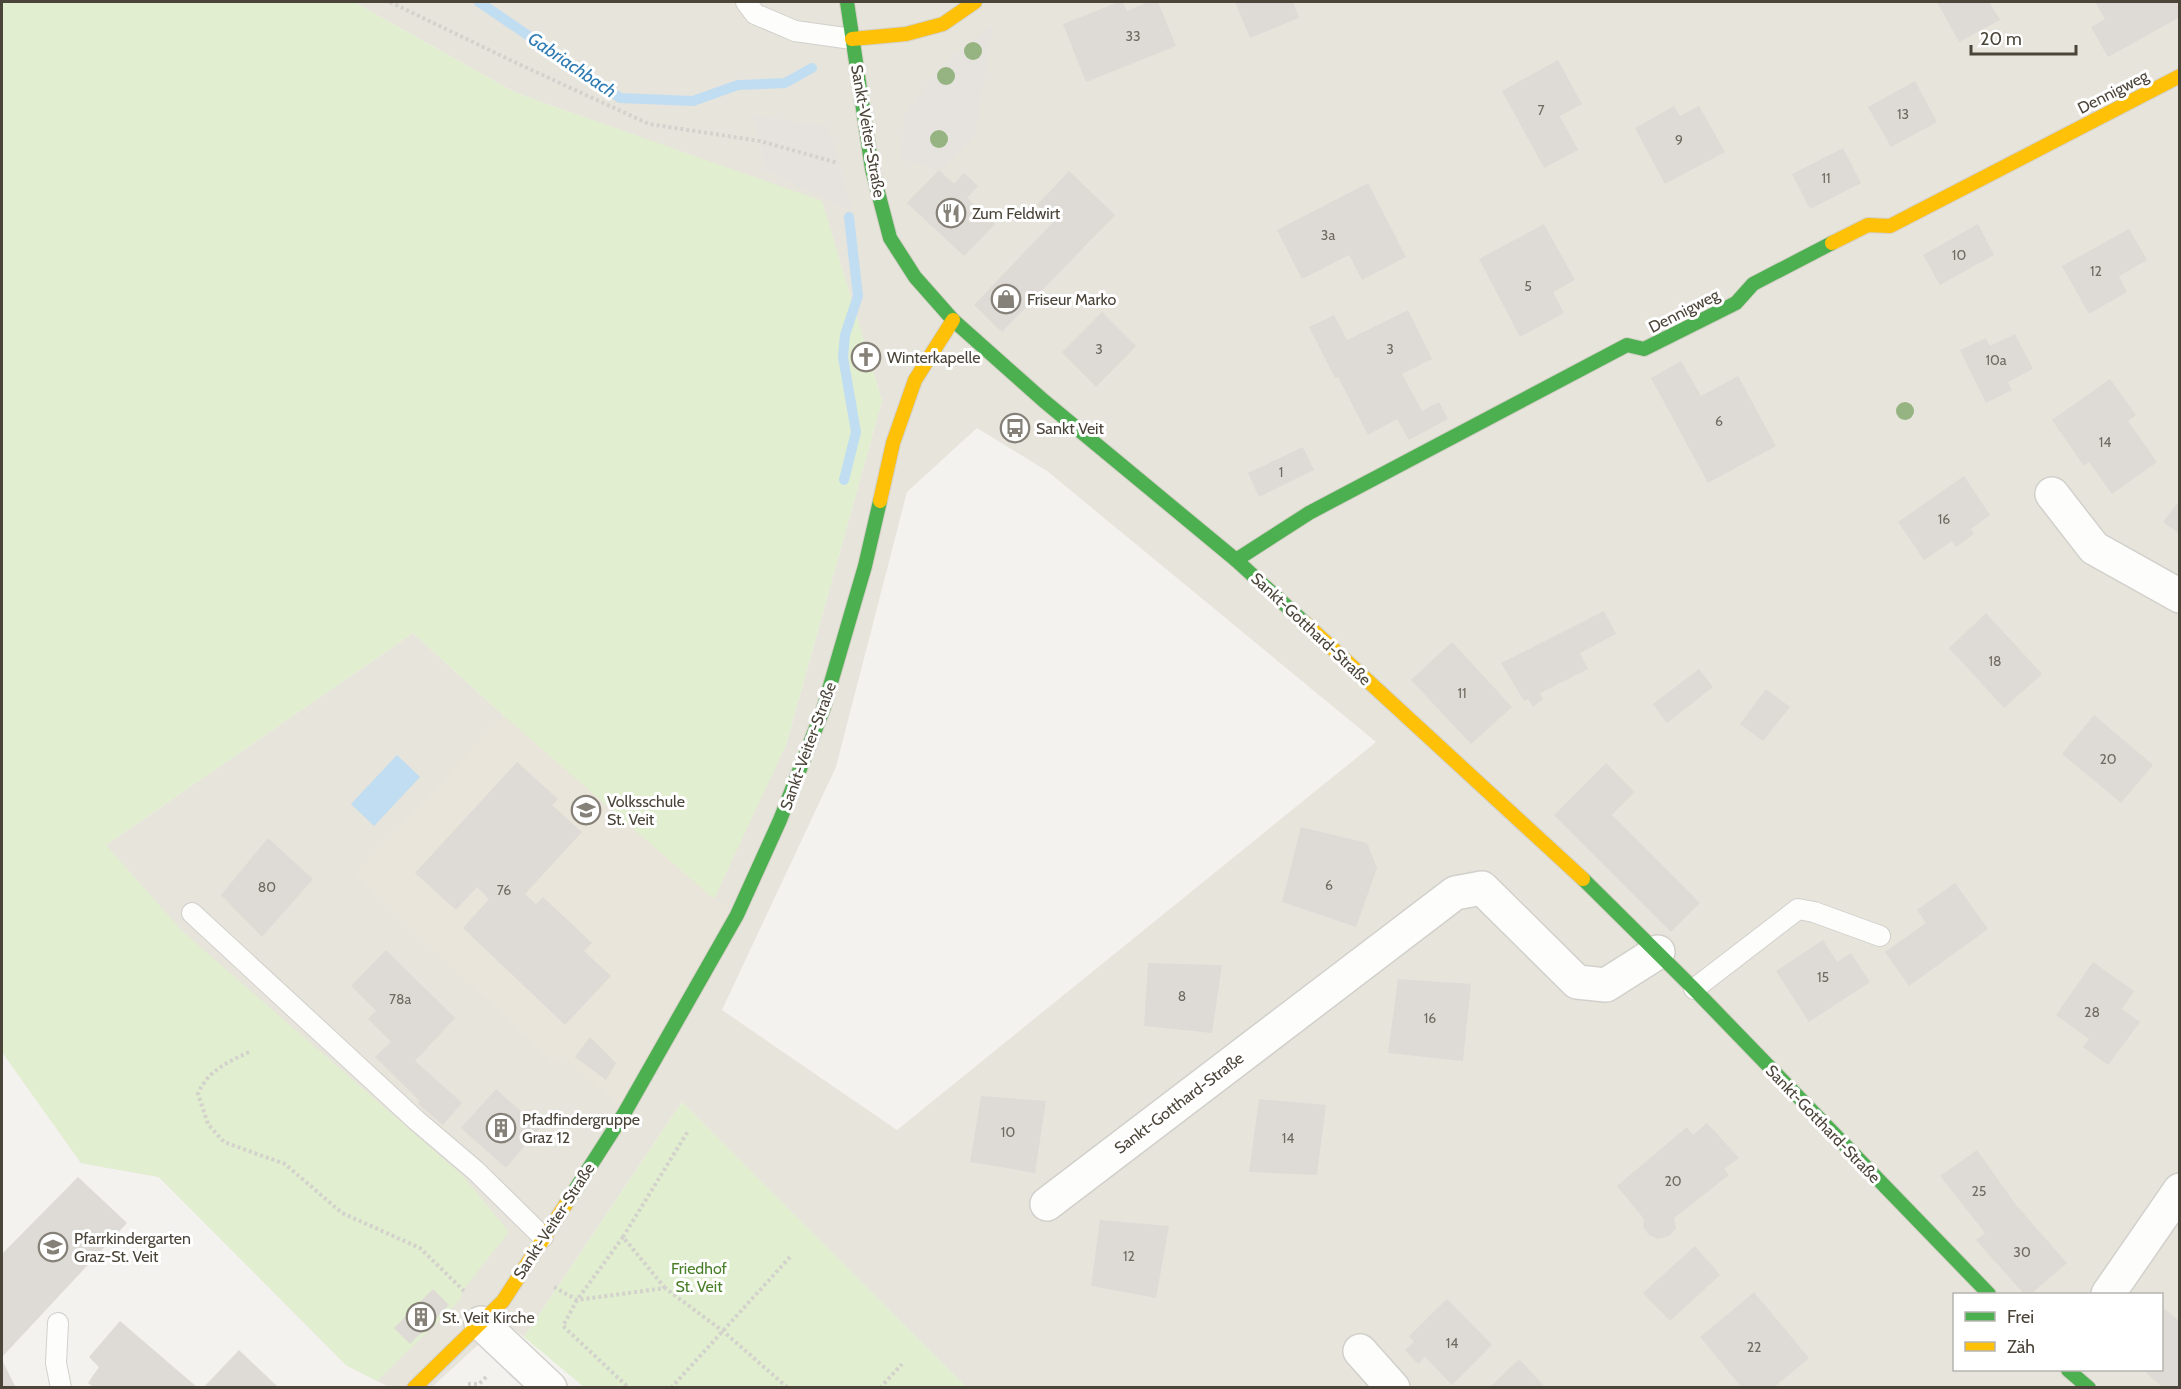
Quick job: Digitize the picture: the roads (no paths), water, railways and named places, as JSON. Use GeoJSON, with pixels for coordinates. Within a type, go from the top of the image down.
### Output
{"type":"FeatureCollection","features":[{"type":"Feature","properties":{"kind":"street","name":"Sankt-Veiter-Straße"},"geometry":{"type":"LineString","coordinates":[[414,1388],[503,1301],[625,1112],[737,915],[780,820],[823,710],[865,566],[893,443],[915,380],[938,340],[953,320],[915,277],[890,238],[872,169],[847,2]]}},
{"type":"Feature","properties":{"kind":"street"},"geometry":{"type":"LineString","coordinates":[[852,39],[906,34],[943,24],[975,2]]}},
{"type":"Feature","properties":{"kind":"street","name":"Dennigweg"},"geometry":{"type":"LineString","coordinates":[[1236,560],[1309,513],[1627,345],[1644,349],[1736,303],[1753,284],[1868,225],[1890,226],[2180,76]]}},
{"type":"Feature","properties":{"kind":"street","name":"Sankt-Gotthard-Straße"},"geometry":{"type":"LineString","coordinates":[[953,320],[1044,401],[1236,560],[1540,840],[1694,988],[1988,1293]]}},
{"type":"Feature","properties":{"kind":"street"},"geometry":{"type":"LineString","coordinates":[[2052,494],[2094,548],[2180,596]]}},
{"type":"Feature","properties":{"kind":"street","name":"Sankt-Gotthard-Straße"},"geometry":{"type":"LineString","coordinates":[[1047,1204],[1455,893],[1482,888],[1577,982],[1606,985],[1658,952]]}},
{"type":"Feature","properties":{"kind":"street"},"geometry":{"type":"LineString","coordinates":[[2109,1293],[2174,1210]]}},
{"type":"Feature","properties":{"kind":"street"},"geometry":{"type":"LineString","coordinates":[[481,1323],[550,1388]]}},
{"type":"Feature","properties":{"kind":"street"},"geometry":{"type":"LineString","coordinates":[[1360,1351],[1393,1388]]}},
{"type":"Feature","properties":{"kind":"street"},"geometry":{"type":"LineString","coordinates":[[2069,1371],[2089,1388]]}},
{"type":"Feature","properties":{"kind":"lane"},"geometry":{"type":"LineString","coordinates":[[746,2],[755,14],[795,32],[852,39]]}},
{"type":"Feature","properties":{"kind":"lane"},"geometry":{"type":"LineString","coordinates":[[1694,988],[1798,909],[1814,912],[1880,936]]}},
{"type":"Feature","properties":{"kind":"lane"},"geometry":{"type":"LineString","coordinates":[[192,913],[416,1120],[477,1171],[543,1237]]}},
{"type":"Feature","properties":{"kind":"lane"},"geometry":{"type":"LineString","coordinates":[[58,1323],[56,1363],[61,1388]]}},
{"type":"Feature","properties":{"kind":"water"},"geometry":{"type":"Polygon","coordinates":[[[397,755],[420,777],[374,826],[351,804],[397,755]]]}},
{"type":"Feature","properties":{"kind":"waterway","name":"Gabriachbach"},"geometry":{"type":"LineString","coordinates":[[479,2],[620,98],[693,101],[738,85],[785,83],[812,68]]}},
{"type":"Feature","properties":{"kind":"waterway"},"geometry":{"type":"LineString","coordinates":[[844,480],[856,432],[843,357],[845,335],[858,296],[849,217]]}},
{"type":"Feature","properties":{"kind":"place","name":"Zum Feldwirt"},"geometry":{"type":"Point","coordinates":[951,213]}},
{"type":"Feature","properties":{"kind":"place","name":"Friseur Marko"},"geometry":{"type":"Point","coordinates":[1006,299]}},
{"type":"Feature","properties":{"kind":"place","name":"Winterkapelle"},"geometry":{"type":"Point","coordinates":[866,357]}},
{"type":"Feature","properties":{"kind":"place","name":"Sankt Veit"},"geometry":{"type":"Point","coordinates":[1015,428]}},
{"type":"Feature","properties":{"kind":"place","name":"Volksschule St. Veit"},"geometry":{"type":"Point","coordinates":[586,810]}},
{"type":"Feature","properties":{"kind":"place","name":"Pfadfindergruppe Graz 12"},"geometry":{"type":"Point","coordinates":[501,1128]}},
{"type":"Feature","properties":{"kind":"place","name":"Pfarrkindergarten Graz-St. Veit"},"geometry":{"type":"Point","coordinates":[53,1247]}},
{"type":"Feature","properties":{"kind":"place","name":"St. Veit Kirche"},"geometry":{"type":"Point","coordinates":[421,1317]}},
{"type":"Feature","properties":{"kind":"park label","name":"Friedhof St. Veit"},"geometry":{"type":"Point","coordinates":[699,1277]}}]}
